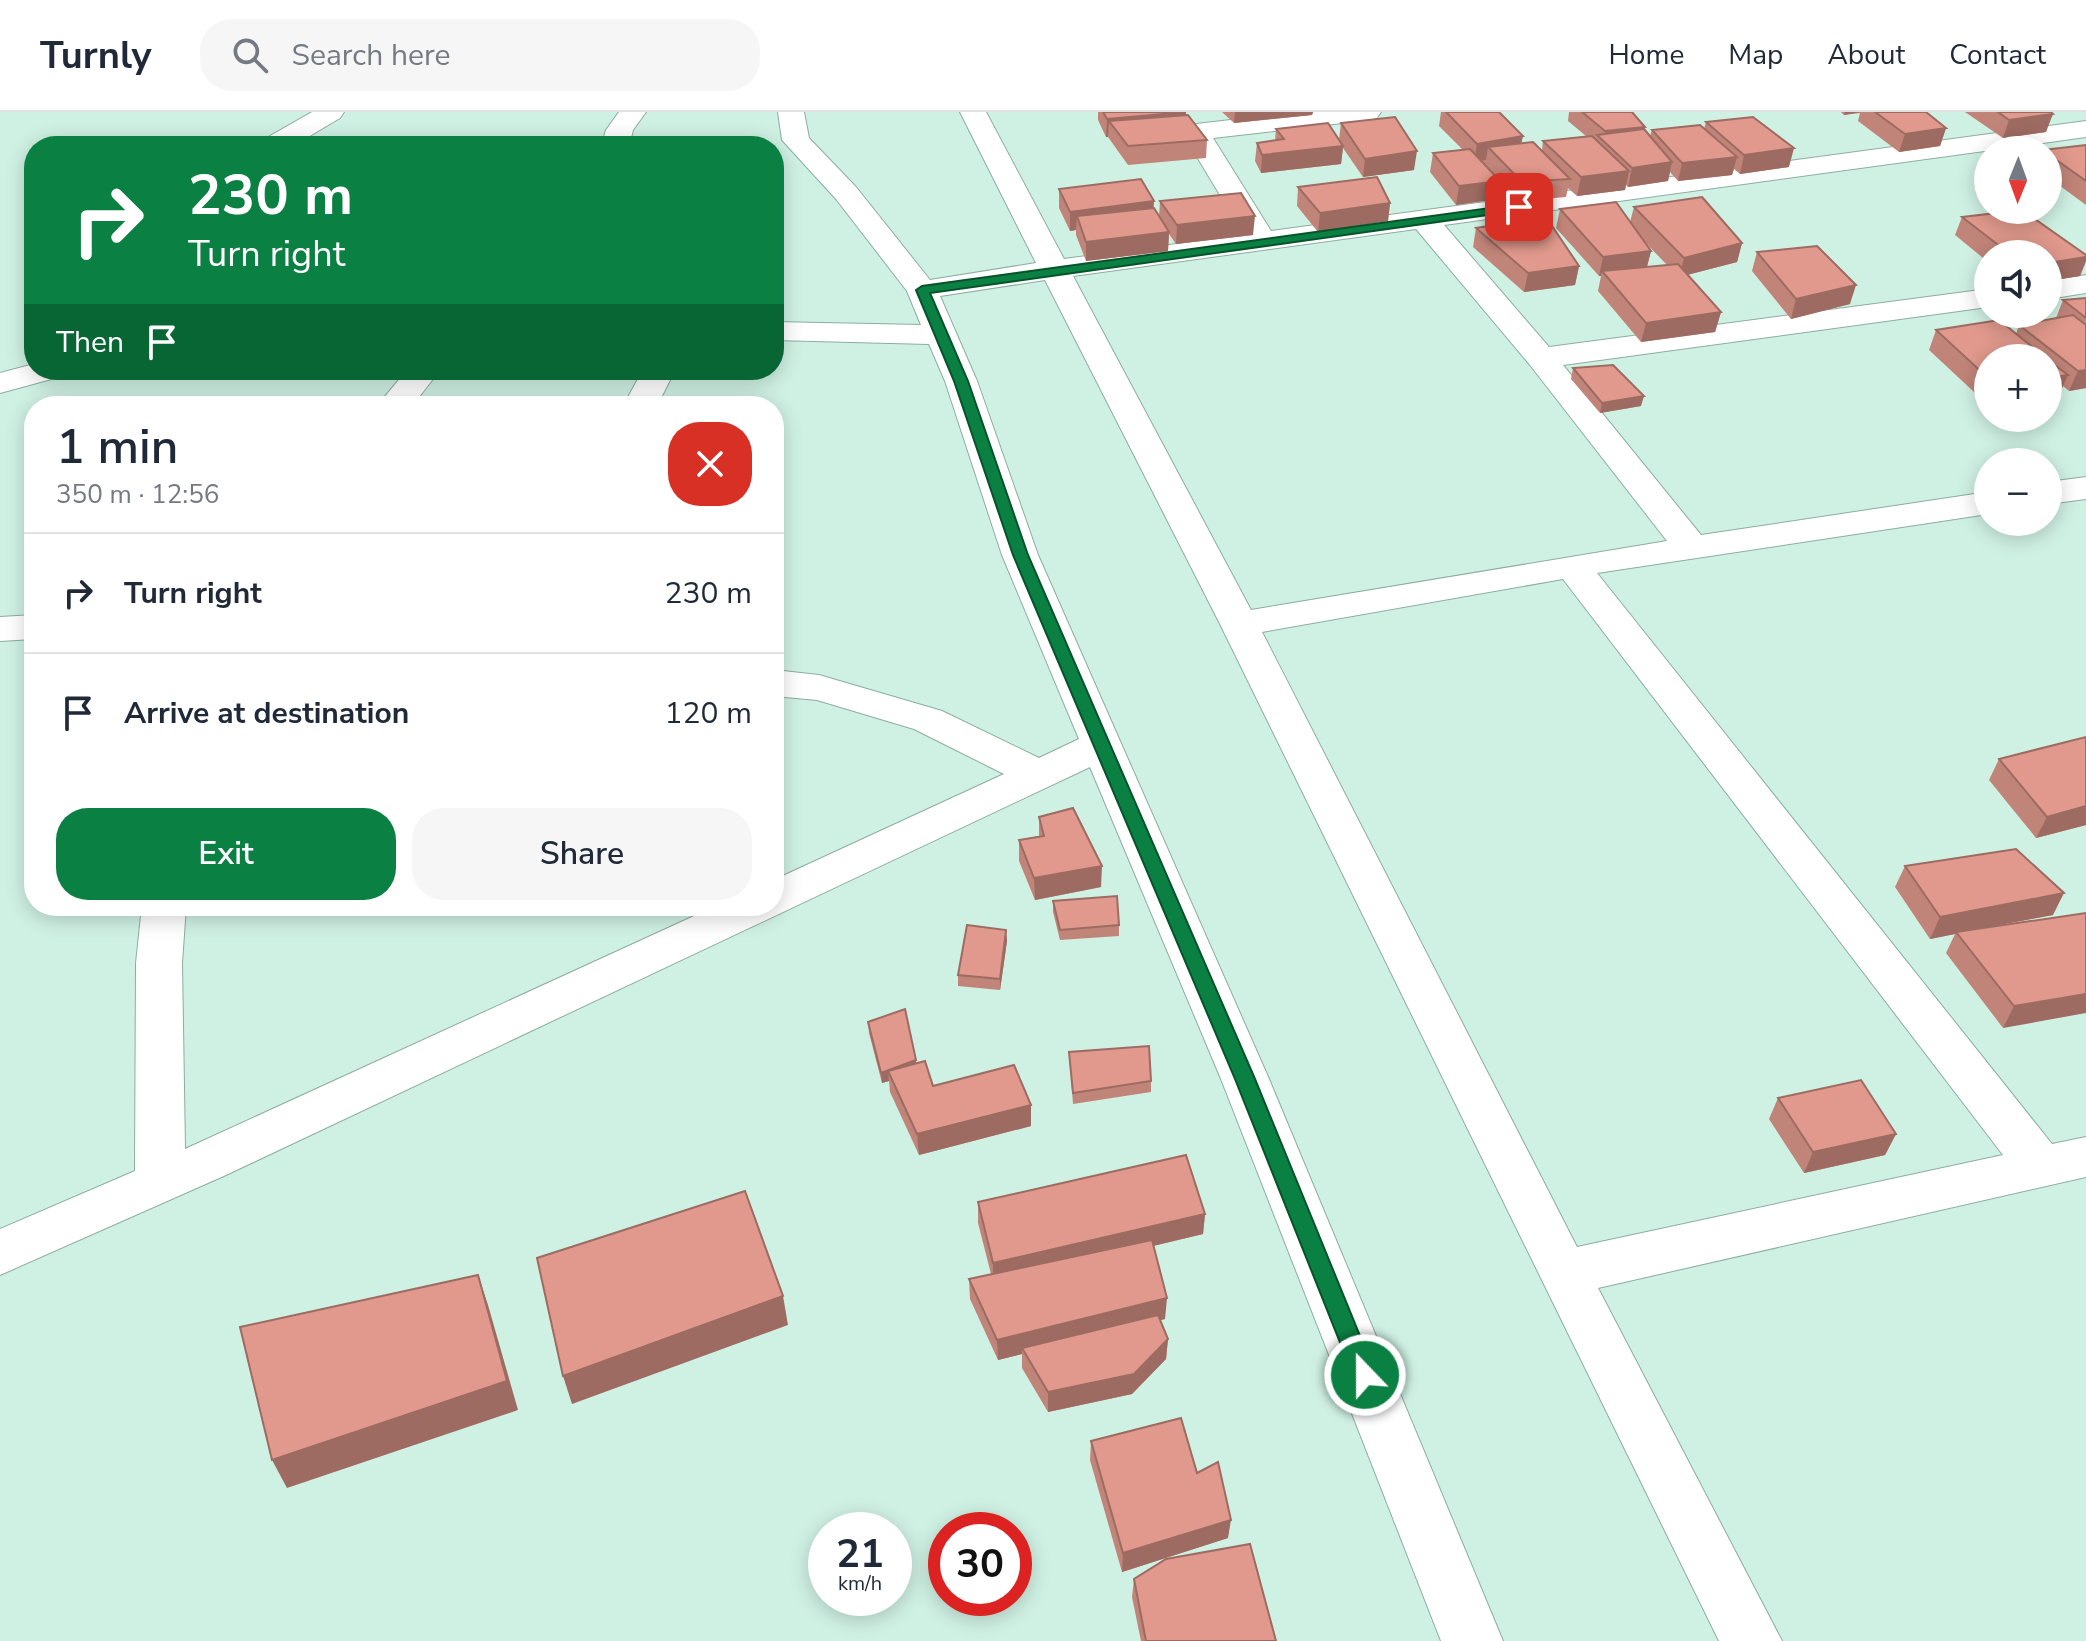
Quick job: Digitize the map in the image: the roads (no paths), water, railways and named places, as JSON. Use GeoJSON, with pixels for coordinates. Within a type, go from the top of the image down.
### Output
{"type":"FeatureCollection","features":[{"type":"Feature","properties":{"kind":"street"},"geometry":{"type":"LineString","coordinates":[[290,136],[331,112]]}},
{"type":"Feature","properties":{"kind":"street"},"geometry":{"type":"LineString","coordinates":[[618,136],[633,112]]}},
{"type":"Feature","properties":{"kind":"street"},"geometry":{"type":"LineString","coordinates":[[791,112],[796,140],[846,193],[922,290],[961,381],[1020,555],[1245,1079],[1472,1641]]}},
{"type":"Feature","properties":{"kind":"street"},"geometry":{"type":"LineString","coordinates":[[973,112],[1239,624],[1563,1273],[1751,1641]]}},
{"type":"Feature","properties":{"kind":"street"},"geometry":{"type":"LineString","coordinates":[[1264,243],[1189,122],[1368,112]]}},
{"type":"Feature","properties":{"kind":"street"},"geometry":{"type":"LineString","coordinates":[[922,290],[2086,129]]}},
{"type":"Feature","properties":{"kind":"street"},"geometry":{"type":"LineString","coordinates":[[1424,220],[1541,358],[1692,548]]}},
{"type":"Feature","properties":{"kind":"street"},"geometry":{"type":"LineString","coordinates":[[2062,288],[2086,284]]}},
{"type":"Feature","properties":{"kind":"street"},"geometry":{"type":"LineString","coordinates":[[1541,358],[1974,300]]}},
{"type":"Feature","properties":{"kind":"street"},"geometry":{"type":"LineString","coordinates":[[784,331],[942,335]]}},
{"type":"Feature","properties":{"kind":"street"},"geometry":{"type":"LineString","coordinates":[[0,383],[24,376]]}},
{"type":"Feature","properties":{"kind":"street"},"geometry":{"type":"LineString","coordinates":[[402,396],[416,380]]}},
{"type":"Feature","properties":{"kind":"street"},"geometry":{"type":"LineString","coordinates":[[2062,491],[2086,488]]}},
{"type":"Feature","properties":{"kind":"street"},"geometry":{"type":"LineString","coordinates":[[1239,624],[1572,566],[1974,505]]}},
{"type":"Feature","properties":{"kind":"street"},"geometry":{"type":"LineString","coordinates":[[1563,1273],[2063,1162],[1572,566]]}},
{"type":"Feature","properties":{"kind":"street"},"geometry":{"type":"LineString","coordinates":[[0,629],[24,628]]}},
{"type":"Feature","properties":{"kind":"street"},"geometry":{"type":"LineString","coordinates":[[784,684],[819,688],[928,720],[1038,774]]}},
{"type":"Feature","properties":{"kind":"street"},"geometry":{"type":"LineString","coordinates":[[784,893],[1102,745]]}},
{"type":"Feature","properties":{"kind":"street"},"geometry":{"type":"LineString","coordinates":[[160,1183],[159,963],[163,916]]}},
{"type":"Feature","properties":{"kind":"street"},"geometry":{"type":"LineString","coordinates":[[0,1253],[160,1183],[735,916]]}}]}
